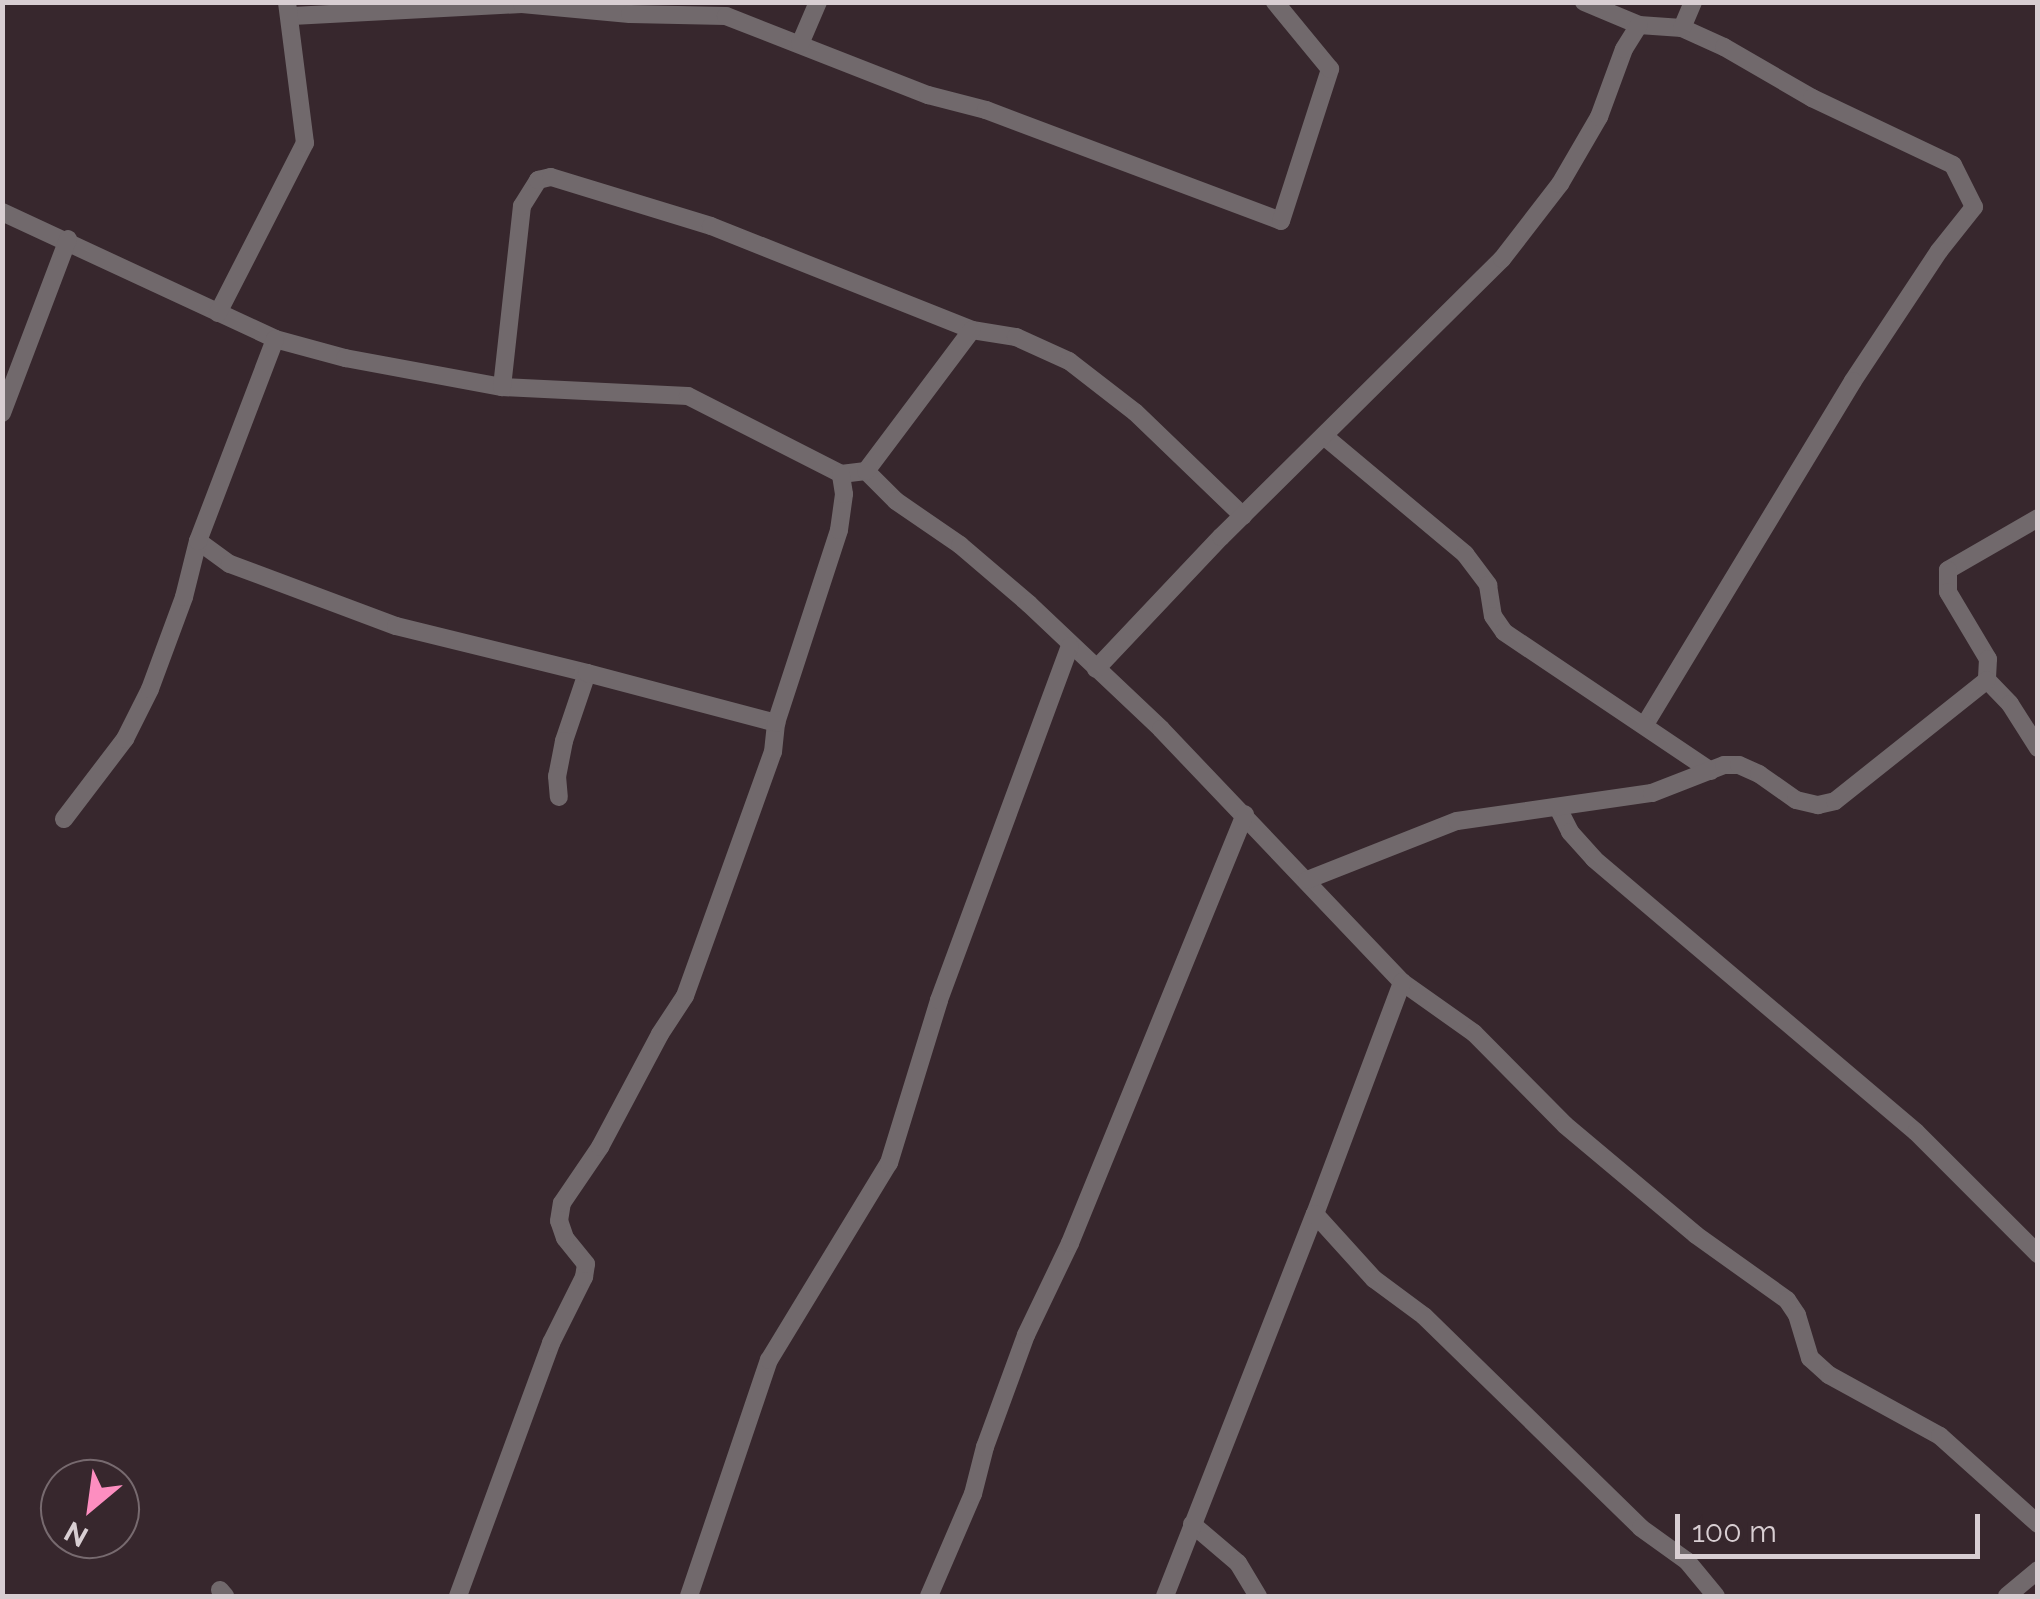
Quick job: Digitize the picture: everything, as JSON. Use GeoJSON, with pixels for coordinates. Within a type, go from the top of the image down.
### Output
{"type":"FeatureCollection","features":[{"type":"Feature","properties":{"kind":"street"},"geometry":{"type":"LineString","coordinates":[[800,44],[818,2]]}},
{"type":"Feature","properties":{"kind":"street"},"geometry":{"type":"LineString","coordinates":[[218,313],[304,143],[290,9],[522,4],[630,14],[726,16],[1281,221],[1330,69],[1275,2]]}},
{"type":"Feature","properties":{"kind":"street"},"geometry":{"type":"LineString","coordinates":[[1584,2],[1639,25],[1682,28],[1724,46],[1812,98],[1953,165],[1974,207],[1939,251],[1852,381],[1645,725]]}},
{"type":"Feature","properties":{"kind":"street"},"geometry":{"type":"LineString","coordinates":[[1682,28],[1693,2]]}},
{"type":"Feature","properties":{"kind":"street"},"geometry":{"type":"LineString","coordinates":[[1096,670],[1243,516],[1502,258],[1560,184],[1599,116],[1624,48],[1639,25]]}},
{"type":"Feature","properties":{"kind":"street"},"geometry":{"type":"LineString","coordinates":[[502,387],[522,206],[531,186],[551,178],[711,226],[972,330],[1016,338],[1094,377],[1243,516]]}},
{"type":"Feature","properties":{"kind":"street"},"geometry":{"type":"LineString","coordinates":[[2,212],[68,239],[275,339],[344,358],[502,387],[688,396],[841,474],[866,471],[972,330]]}},
{"type":"Feature","properties":{"kind":"street"},"geometry":{"type":"LineString","coordinates":[[2,413],[68,239]]}},
{"type":"Feature","properties":{"kind":"street"},"geometry":{"type":"LineString","coordinates":[[64,820],[124,739],[150,689],[184,597],[198,541],[275,339]]}},
{"type":"Feature","properties":{"kind":"street"},"geometry":{"type":"LineString","coordinates":[[1324,436],[1465,554],[1488,586],[1492,616],[1504,632],[1711,771]]}},
{"type":"Feature","properties":{"kind":"street"},"geometry":{"type":"LineString","coordinates":[[866,471],[896,500],[986,567],[1096,670],[1245,814],[1307,880],[1326,908],[1402,982],[1474,1034],[1565,1126],[1696,1235],[1786,1300],[1797,1314],[1810,1358],[1829,1374],[1940,1436],[2038,1524]]}},
{"type":"Feature","properties":{"kind":"street"},"geometry":{"type":"LineString","coordinates":[[458,1596],[551,1343],[584,1277],[586,1264],[565,1238],[559,1220],[562,1203],[600,1146],[660,1034],[686,996],[760,794],[776,723],[838,530],[844,494],[841,474]]}},
{"type":"Feature","properties":{"kind":"street"},"geometry":{"type":"LineString","coordinates":[[2038,518],[1948,570],[1948,592],[1988,659],[1987,680],[2010,704],[2038,748]]}},
{"type":"Feature","properties":{"kind":"street"},"geometry":{"type":"LineString","coordinates":[[198,541],[230,564],[396,626],[776,723]]}},
{"type":"Feature","properties":{"kind":"street"},"geometry":{"type":"LineString","coordinates":[[689,1596],[769,1360],[889,1162],[939,1000],[1070,646]]}},
{"type":"Feature","properties":{"kind":"street"},"geometry":{"type":"LineString","coordinates":[[559,797],[557,776],[564,740],[587,673]]}},
{"type":"Feature","properties":{"kind":"street"},"geometry":{"type":"LineString","coordinates":[[1307,880],[1457,821],[1560,810],[1652,793],[1739,764],[1796,800],[1818,805],[1835,800],[1987,680]]}},
{"type":"Feature","properties":{"kind":"street"},"geometry":{"type":"LineString","coordinates":[[1560,810],[1570,832],[1594,859],[1916,1132],[2038,1254]]}},
{"type":"Feature","properties":{"kind":"street"},"geometry":{"type":"LineString","coordinates":[[929,1596],[973,1494],[985,1447],[1026,1335],[1070,1243],[1166,997],[1245,814]]}},
{"type":"Feature","properties":{"kind":"street"},"geometry":{"type":"LineString","coordinates":[[1165,1596],[1402,982]]}},
{"type":"Feature","properties":{"kind":"street"},"geometry":{"type":"LineString","coordinates":[[1315,1214],[1374,1278],[1424,1316],[1641,1528],[1687,1561],[1716,1596]]}},
{"type":"Feature","properties":{"kind":"street"},"geometry":{"type":"LineString","coordinates":[[1192,1524],[1238,1562],[1258,1596]]}},
{"type":"Feature","properties":{"kind":"street"},"geometry":{"type":"LineString","coordinates":[[2006,1596],[2038,1570]]}}]}
